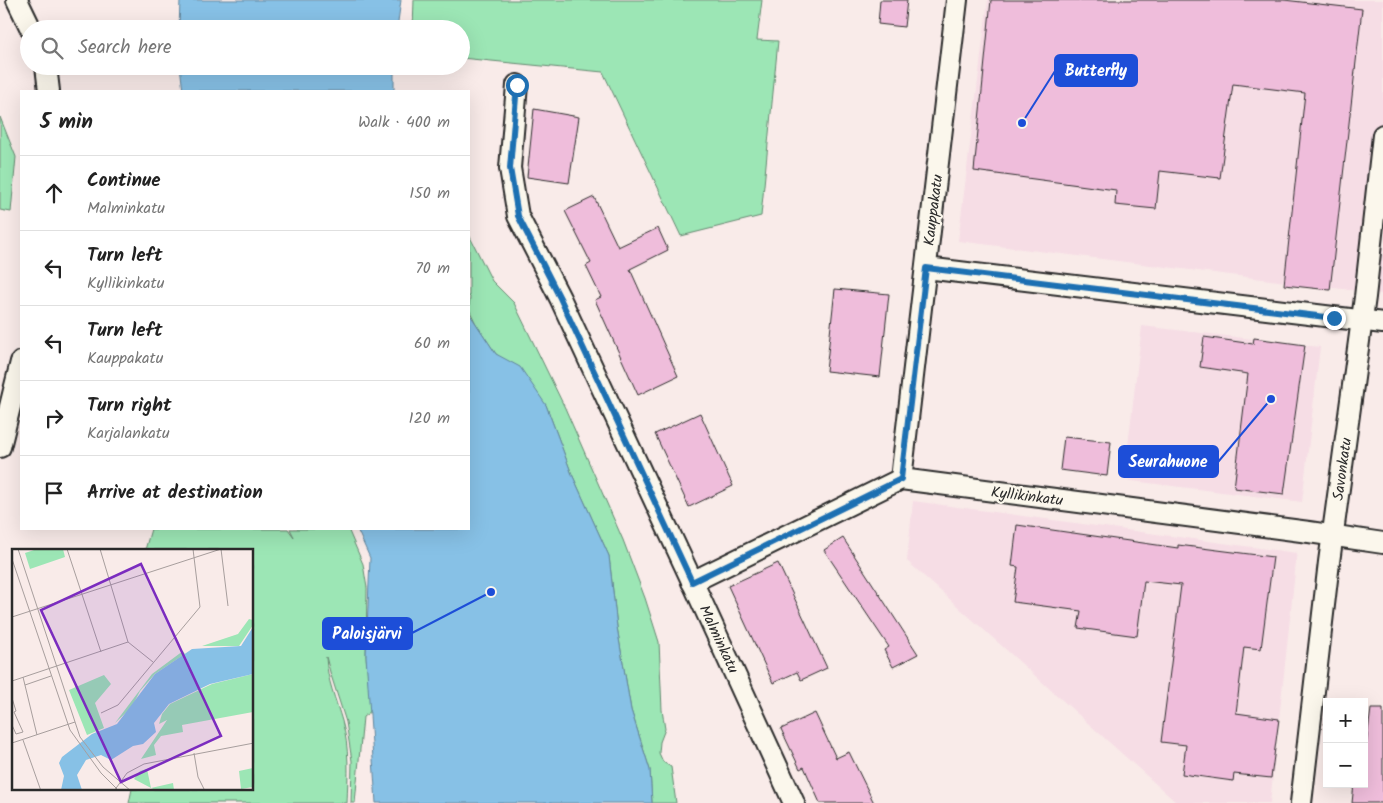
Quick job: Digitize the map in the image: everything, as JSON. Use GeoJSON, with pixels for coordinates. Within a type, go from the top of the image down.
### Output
{"type":"FeatureCollection","features":[{"type":"Feature","properties":{"kind":"street"},"geometry":{"type":"LineString","coordinates":[[17,0],[27,20]]}},
{"type":"Feature","properties":{"kind":"street","name":"Kauppakatu"},"geometry":{"type":"LineString","coordinates":[[901,479],[957,0]]}},
{"type":"Feature","properties":{"kind":"street"},"geometry":{"type":"LineString","coordinates":[[47,75],[49,90]]}},
{"type":"Feature","properties":{"kind":"street","name":"Malminkatu"},"geometry":{"type":"LineString","coordinates":[[517,85],[510,168],[518,216],[560,298],[794,803]]}},
{"type":"Feature","properties":{"kind":"street","name":"Savonkatu"},"geometry":{"type":"LineString","coordinates":[[1302,803],[1333,536],[1362,321],[1383,135]]}},
{"type":"Feature","properties":{"kind":"street"},"geometry":{"type":"LineString","coordinates":[[926,268],[1383,323]]}},
{"type":"Feature","properties":{"kind":"street"},"geometry":{"type":"LineString","coordinates":[[0,447],[20,366]]}},
{"type":"Feature","properties":{"kind":"street"},"geometry":{"type":"LineString","coordinates":[[692,582],[901,479]]}},
{"type":"Feature","properties":{"kind":"street","name":"Kyllikinkatu"},"geometry":{"type":"LineString","coordinates":[[901,479],[1383,543]]}},
{"type":"Feature","properties":{"kind":"shaded area"},"geometry":{"type":"Polygon","coordinates":[[[988,0],[1383,0],[1383,294],[958,241],[988,0]]]}},
{"type":"Feature","properties":{"kind":"shaded area"},"geometry":{"type":"Polygon","coordinates":[[[1142,326],[1320,347],[1302,502],[1124,480],[1142,326]]]}},
{"type":"Feature","properties":{"kind":"shaded area"},"geometry":{"type":"Polygon","coordinates":[[[913,501],[1297,553],[1270,803],[1177,803],[907,561],[913,501]]]}},
{"type":"Feature","properties":{"kind":"green space"},"geometry":{"type":"Polygon","coordinates":[[[414,0],[762,0],[757,40],[778,41],[761,216],[681,236],[603,72],[470,59],[470,20],[413,20],[414,0]]]}},
{"type":"Feature","properties":{"kind":"green space"},"geometry":{"type":"Polygon","coordinates":[[[0,117],[16,157],[11,212],[0,210],[0,117]]]}},
{"type":"Feature","properties":{"kind":"green space"},"geometry":{"type":"Polygon","coordinates":[[[470,237],[492,281],[514,303],[565,408],[623,540],[645,598],[659,642],[662,710],[665,729],[660,742],[659,753],[663,762],[671,767],[676,803],[652,803],[650,770],[631,710],[617,627],[609,556],[571,472],[546,405],[509,364],[496,354],[476,324],[470,311],[470,237]]]}},
{"type":"Feature","properties":{"kind":"green space"},"geometry":{"type":"Polygon","coordinates":[[[151,530],[289,530],[294,537],[290,530],[348,530],[363,564],[367,588],[366,656],[371,711],[363,717],[355,803],[351,803],[352,761],[346,722],[326,657],[330,682],[345,731],[348,762],[347,803],[129,803],[132,790],[254,790],[254,549],[145,549],[151,530]]]}},
{"type":"Feature","properties":{"kind":"water"},"geometry":{"type":"Polygon","coordinates":[[[180,0],[401,0],[398,20],[179,20],[180,0]]]}},
{"type":"Feature","properties":{"kind":"water"},"geometry":{"type":"Polygon","coordinates":[[[181,75],[394,75],[394,90],[183,90],[181,75]]]}},
{"type":"Feature","properties":{"kind":"water"},"geometry":{"type":"Polygon","coordinates":[[[470,315],[496,354],[520,367],[546,405],[571,472],[609,556],[617,627],[631,710],[650,770],[652,803],[376,803],[366,656],[370,558],[357,530],[470,530],[470,315]]]}},
{"type":"Feature","properties":{"kind":"building"},"geometry":{"type":"Polygon","coordinates":[[[880,0],[907,0],[904,27],[878,24],[880,0]]]}},
{"type":"Feature","properties":{"kind":"building"},"geometry":{"type":"Polygon","coordinates":[[[991,0],[1284,0],[1362,9],[1330,290],[1284,285],[1305,93],[1233,84],[1220,178],[1160,171],[1156,209],[1115,205],[1116,190],[974,171],[991,0]]]}},
{"type":"Feature","properties":{"kind":"building"},"geometry":{"type":"Polygon","coordinates":[[[534,109],[579,117],[569,183],[527,177],[534,109]]]}},
{"type":"Feature","properties":{"kind":"building"},"geometry":{"type":"Polygon","coordinates":[[[594,197],[618,247],[658,228],[668,250],[630,269],[678,376],[638,395],[595,300],[601,297],[586,266],[591,263],[565,211],[594,197]]]}},
{"type":"Feature","properties":{"kind":"building"},"geometry":{"type":"Polygon","coordinates":[[[835,289],[889,294],[880,377],[826,371],[835,289]]]}},
{"type":"Feature","properties":{"kind":"building"},"geometry":{"type":"Polygon","coordinates":[[[1204,337],[1253,344],[1254,338],[1305,345],[1284,494],[1234,488],[1248,374],[1200,367],[1204,337]]]}},
{"type":"Feature","properties":{"kind":"building"},"geometry":{"type":"Polygon","coordinates":[[[700,413],[733,486],[689,507],[655,434],[700,413]]]}},
{"type":"Feature","properties":{"kind":"building"},"geometry":{"type":"Polygon","coordinates":[[[1064,437],[1111,442],[1107,476],[1060,470],[1064,437]]]}},
{"type":"Feature","properties":{"kind":"building"},"geometry":{"type":"Polygon","coordinates":[[[1017,525],[1178,548],[1178,545],[1273,557],[1261,649],[1244,647],[1236,713],[1279,719],[1271,778],[1234,774],[1233,781],[1182,774],[1186,745],[1161,742],[1181,585],[1144,581],[1137,636],[1078,628],[1081,611],[1013,602],[1018,567],[1012,566],[1017,525]]]}},
{"type":"Feature","properties":{"kind":"building"},"geometry":{"type":"Polygon","coordinates":[[[843,538],[918,654],[893,667],[884,650],[889,647],[824,550],[843,538]]]}},
{"type":"Feature","properties":{"kind":"building"},"geometry":{"type":"Polygon","coordinates":[[[778,563],[827,668],[801,680],[797,672],[773,683],[728,586],[778,563]]]}},
{"type":"Feature","properties":{"kind":"building"},"geometry":{"type":"Polygon","coordinates":[[[1371,709],[1383,709],[1383,803],[1352,803],[1354,788],[1368,788],[1368,732],[1371,709]]]}},
{"type":"Feature","properties":{"kind":"building"},"geometry":{"type":"Polygon","coordinates":[[[815,713],[836,758],[849,752],[874,803],[820,803],[804,767],[800,769],[781,729],[815,713]]]}},
{"type":"Feature","properties":{"kind":"place","name":"Butterfly"},"geometry":{"type":"Point","coordinates":[1022,123]}},
{"type":"Feature","properties":{"kind":"place","name":"Seurahuone"},"geometry":{"type":"Point","coordinates":[1271,399]}},
{"type":"Feature","properties":{"kind":"place","name":"Paloisjärvi"},"geometry":{"type":"Point","coordinates":[491,592]}},
{"type":"Feature","properties":{"kind":"route"},"geometry":{"type":"LineString","coordinates":[[517,85],[510,168],[518,216],[560,298],[692,582],[901,479],[926,268],[1334,318]]}}]}
